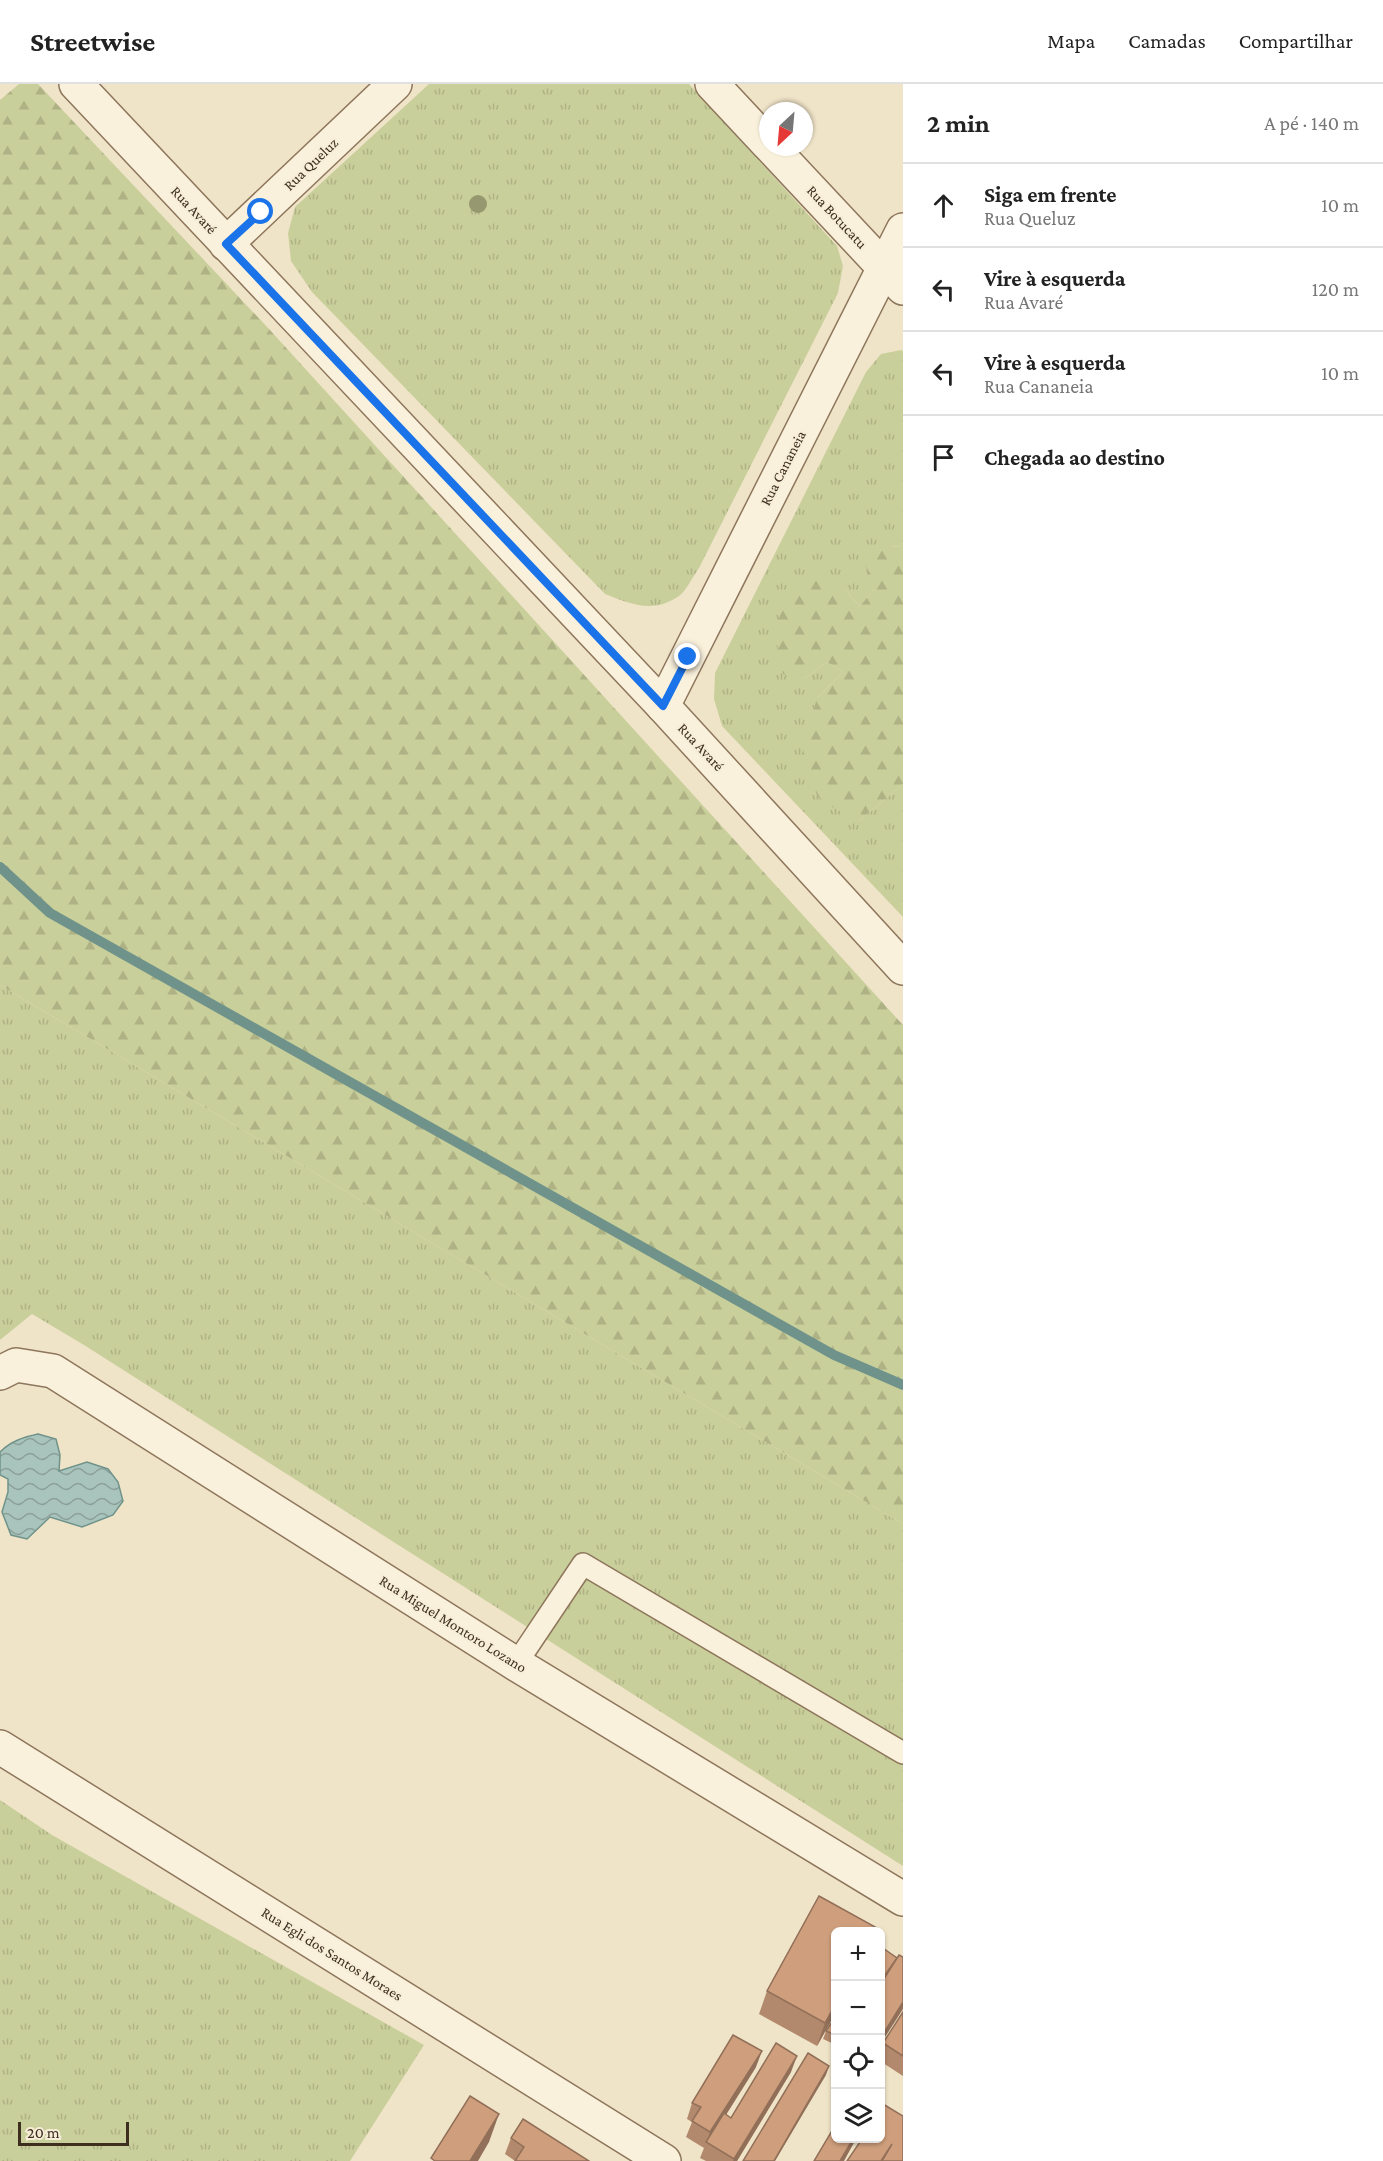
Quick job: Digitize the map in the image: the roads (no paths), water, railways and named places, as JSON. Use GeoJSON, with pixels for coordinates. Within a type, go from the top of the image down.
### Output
{"type":"FeatureCollection","features":[{"type":"Feature","properties":{"kind":"street","name":"Rua Avaré"},"geometry":{"type":"LineString","coordinates":[[76,84],[663,706],[903,968]]}},
{"type":"Feature","properties":{"kind":"street","name":"Rua Queluz"},"geometry":{"type":"LineString","coordinates":[[226,244],[395,84]]}},
{"type":"Feature","properties":{"kind":"street","name":"Rua Botucatu"},"geometry":{"type":"LineString","coordinates":[[712,84],[759,135]]}},
{"type":"Feature","properties":{"kind":"street","name":"Rua Botucatu"},"geometry":{"type":"LineString","coordinates":[[778,156],[894,278]]}},
{"type":"Feature","properties":{"kind":"street","name":"Rua Cananeia"},"geometry":{"type":"LineString","coordinates":[[663,706],[894,278],[903,230]]}},
{"type":"Feature","properties":{"kind":"street","name":"Rua Miguel Montoro Lozano"},"geometry":{"type":"LineString","coordinates":[[0,1373],[16,1365],[53,1371],[516,1664],[903,1899]]}},
{"type":"Feature","properties":{"kind":"street","name":"Rua Egli dos Santos Moraes"},"geometry":{"type":"LineString","coordinates":[[0,1747],[664,2161]]}},
{"type":"Feature","properties":{"kind":"lane"},"geometry":{"type":"LineString","coordinates":[[516,1664],[583,1564],[903,1753]]}},
{"type":"Feature","properties":{"kind":"water"},"geometry":{"type":"Polygon","coordinates":[[[38,1434],[56,1439],[60,1455],[59,1471],[87,1462],[108,1469],[118,1482],[123,1501],[113,1515],[82,1527],[50,1517],[27,1539],[11,1535],[2,1512],[8,1492],[8,1479],[0,1475],[0,1452],[18,1440],[38,1434]]]}},
{"type":"Feature","properties":{"kind":"waterway"},"geometry":{"type":"LineString","coordinates":[[0,867],[50,913],[834,1355],[903,1385]]}}]}
